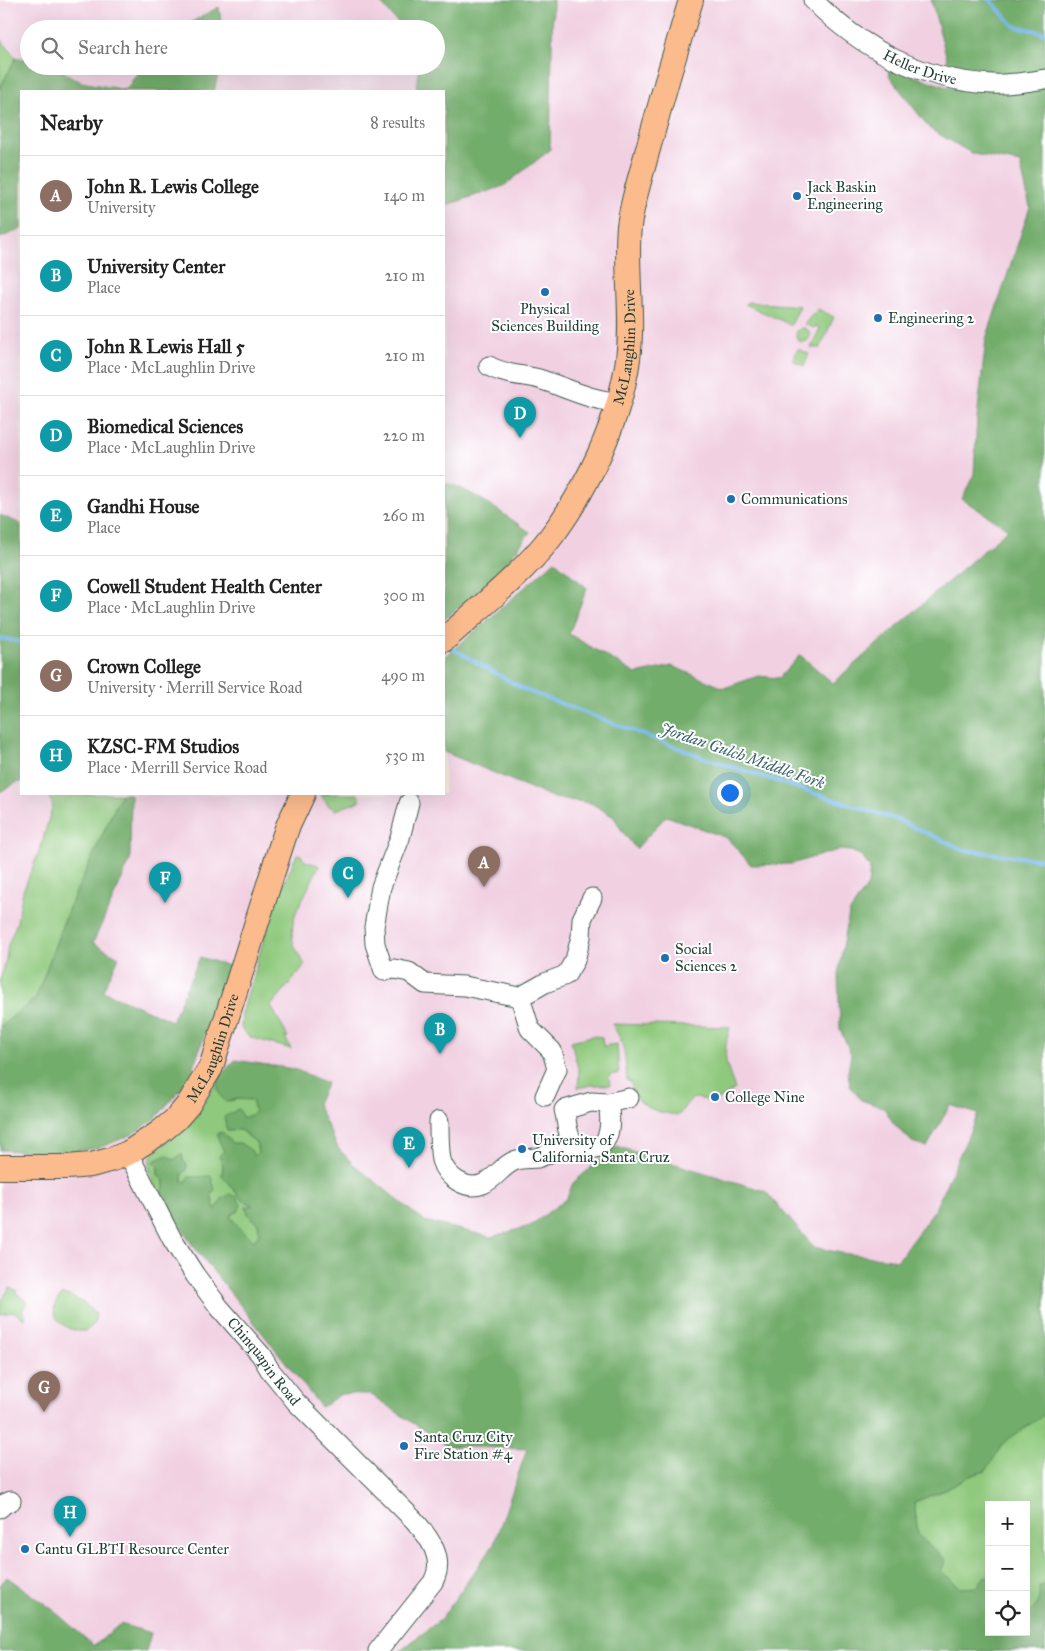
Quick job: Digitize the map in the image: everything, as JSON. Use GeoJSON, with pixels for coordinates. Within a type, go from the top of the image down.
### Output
{"type":"FeatureCollection","features":[{"type":"Feature","properties":{"kind":"main road","name":"McLaughlin Drive"},"geometry":{"type":"LineString","coordinates":[[445,639],[524,567],[550,538],[571,508],[599,455],[618,402],[628,359],[630,301],[629,225],[651,137],[691,0]]}},
{"type":"Feature","properties":{"kind":"main road","name":"McLaughlin Drive"},"geometry":{"type":"LineString","coordinates":[[0,1167],[91,1165],[128,1153],[159,1133],[176,1119],[201,1086],[211,1067],[281,846],[303,795]]}},
{"type":"Feature","properties":{"kind":"street","name":"Heller Drive"},"geometry":{"type":"LineString","coordinates":[[813,0],[845,30],[863,42],[913,68],[938,76],[991,84],[1015,84],[1045,79]]}},
{"type":"Feature","properties":{"kind":"street"},"geometry":{"type":"LineString","coordinates":[[490,366],[496,370],[538,379],[579,393],[618,402]]}},
{"type":"Feature","properties":{"kind":"street"},"geometry":{"type":"LineString","coordinates":[[409,803],[400,838],[381,887],[374,927],[375,944],[384,971],[394,969],[409,972],[425,984],[464,986],[520,997],[539,986],[566,975],[575,960],[581,937],[582,919],[592,898]]}},
{"type":"Feature","properties":{"kind":"street"},"geometry":{"type":"LineString","coordinates":[[520,997],[530,1029],[552,1051],[557,1069],[545,1096]]}},
{"type":"Feature","properties":{"kind":"street"},"geometry":{"type":"LineString","coordinates":[[608,1103],[609,1134],[601,1146],[594,1149],[582,1149],[571,1139],[564,1110],[591,1102],[608,1103],[629,1098]]}},
{"type":"Feature","properties":{"kind":"street"},"geometry":{"type":"LineString","coordinates":[[439,1121],[442,1160],[447,1171],[454,1179],[468,1186],[482,1185],[490,1181],[514,1161],[538,1158],[571,1139]]}},
{"type":"Feature","properties":{"kind":"street","name":"Chinquapin Road"},"geometry":{"type":"LineString","coordinates":[[128,1153],[172,1239],[195,1275],[261,1355],[270,1370],[296,1402],[414,1520],[434,1545],[438,1573],[433,1582],[378,1651]]}},
{"type":"Feature","properties":{"kind":"shaded area","name":"University of California, Santa Cruz"},"geometry":{"type":"Polygon","coordinates":[[[0,0],[1045,0],[1045,1651],[0,1651],[0,0]]]}},
{"type":"Feature","properties":{"kind":"green space"},"geometry":{"type":"Polygon","coordinates":[[[372,0],[553,0],[550,150],[504,186],[445,206],[445,90],[416,90],[418,75],[445,75],[445,20],[395,20],[381,3],[372,0]]]}},
{"type":"Feature","properties":{"kind":"green space"},"geometry":{"type":"Polygon","coordinates":[[[931,0],[1045,0],[1045,1414],[1004,1442],[986,1471],[972,1475],[945,1490],[914,1502],[918,1535],[946,1560],[941,1571],[961,1588],[977,1587],[985,1576],[985,1636],[1030,1636],[1030,1612],[1037,1603],[1039,1586],[1045,1585],[1045,1651],[400,1651],[440,1620],[494,1544],[527,1449],[447,1446],[370,1394],[341,1394],[321,1407],[191,1243],[159,1194],[164,1190],[164,1181],[158,1174],[158,1168],[154,1161],[167,1155],[174,1160],[182,1153],[183,1161],[187,1165],[186,1170],[182,1174],[182,1181],[186,1182],[189,1177],[211,1176],[215,1190],[211,1193],[215,1210],[222,1199],[230,1194],[237,1197],[241,1205],[238,1211],[230,1216],[253,1242],[259,1234],[258,1223],[249,1216],[246,1207],[253,1205],[242,1200],[222,1175],[223,1165],[219,1156],[224,1151],[218,1139],[218,1133],[222,1132],[232,1143],[240,1143],[252,1151],[253,1156],[258,1153],[256,1142],[240,1130],[227,1131],[224,1117],[239,1109],[243,1118],[255,1111],[252,1100],[237,1099],[226,1102],[218,1091],[219,1080],[235,1060],[294,1069],[327,1083],[317,1104],[338,1148],[353,1164],[424,1221],[491,1237],[530,1226],[567,1198],[573,1183],[616,1146],[765,1191],[814,1247],[841,1253],[898,1260],[935,1209],[978,1114],[950,1105],[927,1147],[912,1142],[894,1124],[884,1108],[861,1100],[850,1086],[848,1072],[851,1054],[840,1029],[838,975],[849,913],[868,885],[870,868],[862,856],[851,851],[838,850],[791,864],[751,865],[727,838],[666,816],[636,849],[614,817],[591,803],[554,798],[445,752],[445,657],[555,561],[587,588],[569,634],[636,674],[672,666],[724,688],[758,676],[779,678],[800,655],[833,683],[1008,529],[962,499],[974,474],[977,418],[986,339],[1030,207],[1020,163],[973,154],[930,129],[890,77],[888,68],[954,89],[931,0]]]}},
{"type":"Feature","properties":{"kind":"green space"},"geometry":{"type":"Polygon","coordinates":[[[219,7],[221,20],[195,20],[219,7]]]}},
{"type":"Feature","properties":{"kind":"green space"},"geometry":{"type":"Polygon","coordinates":[[[0,38],[16,58],[0,88],[0,38]]]}},
{"type":"Feature","properties":{"kind":"green space"},"geometry":{"type":"Polygon","coordinates":[[[16,58],[20,58],[20,75],[69,75],[81,82],[126,90],[20,90],[20,229],[0,238],[0,88],[16,58]]]}},
{"type":"Feature","properties":{"kind":"green space"},"geometry":{"type":"Polygon","coordinates":[[[136,75],[218,75],[214,90],[126,90],[136,75]]]}},
{"type":"Feature","properties":{"kind":"green space"},"geometry":{"type":"Polygon","coordinates":[[[747,302],[800,306],[791,325],[745,304],[747,302]]]}},
{"type":"Feature","properties":{"kind":"green space"},"geometry":{"type":"Polygon","coordinates":[[[818,309],[834,317],[820,348],[811,348],[820,328],[804,324],[818,309]]]}},
{"type":"Feature","properties":{"kind":"green space"},"geometry":{"type":"Polygon","coordinates":[[[800,328],[806,328],[810,335],[806,342],[800,342],[796,338],[796,332],[800,328]]]}},
{"type":"Feature","properties":{"kind":"green space"},"geometry":{"type":"Polygon","coordinates":[[[798,349],[809,354],[804,366],[793,360],[798,349]]]}},
{"type":"Feature","properties":{"kind":"green space"},"geometry":{"type":"Polygon","coordinates":[[[445,483],[465,490],[530,532],[501,568],[445,619],[445,483]]]}},
{"type":"Feature","properties":{"kind":"green space"},"geometry":{"type":"Polygon","coordinates":[[[0,515],[20,524],[20,782],[0,792],[0,515]]]}},
{"type":"Feature","properties":{"kind":"green space"},"geometry":{"type":"Polygon","coordinates":[[[1045,733],[1045,1651],[956,1651],[886,1543],[918,1534],[914,1502],[945,1490],[972,1475],[986,1471],[1045,733]]]}},
{"type":"Feature","properties":{"kind":"green space"},"geometry":{"type":"Polygon","coordinates":[[[48,795],[121,795],[68,910],[36,998],[0,1027],[0,980],[8,945],[17,922],[23,891],[40,849],[53,805],[48,795]]]}},
{"type":"Feature","properties":{"kind":"green space"},"geometry":{"type":"Polygon","coordinates":[[[121,795],[131,795],[130,861],[93,943],[119,957],[103,991],[172,1021],[200,957],[229,966],[192,1071],[179,1091],[155,1119],[131,1135],[99,1148],[54,1153],[0,1150],[0,1027],[36,998],[68,910],[121,795]]]}},
{"type":"Feature","properties":{"kind":"green space"},"geometry":{"type":"Polygon","coordinates":[[[321,795],[358,795],[360,801],[336,810],[329,806],[321,795]]]}},
{"type":"Feature","properties":{"kind":"green space"},"geometry":{"type":"Polygon","coordinates":[[[297,854],[301,855],[306,862],[319,866],[296,912],[293,923],[292,938],[305,965],[271,1006],[288,1037],[285,1037],[291,1049],[252,1038],[241,1028],[242,1013],[273,908],[297,854]]]}},
{"type":"Feature","properties":{"kind":"green space"},"geometry":{"type":"Polygon","coordinates":[[[612,1024],[730,1027],[725,1052],[735,1089],[717,1101],[692,1099],[679,1115],[663,1113],[648,1107],[637,1097],[631,1082],[627,1081],[622,1045],[612,1024]]]}},
{"type":"Feature","properties":{"kind":"green space"},"geometry":{"type":"Polygon","coordinates":[[[592,1036],[602,1037],[603,1046],[617,1044],[619,1074],[612,1074],[609,1078],[610,1085],[592,1085],[578,1088],[579,1072],[571,1041],[592,1036]]]}},
{"type":"Feature","properties":{"kind":"green space"},"geometry":{"type":"Polygon","coordinates":[[[221,1074],[218,1090],[226,1102],[237,1099],[252,1100],[255,1111],[243,1118],[238,1109],[225,1118],[227,1131],[240,1130],[256,1142],[258,1153],[253,1156],[232,1143],[220,1143],[224,1151],[222,1175],[254,1205],[246,1207],[249,1216],[258,1223],[259,1234],[254,1243],[230,1216],[238,1211],[215,1211],[211,1192],[182,1181],[182,1154],[174,1161],[158,1168],[158,1174],[164,1181],[164,1191],[159,1194],[149,1166],[151,1156],[195,1116],[221,1074]]]}},
{"type":"Feature","properties":{"kind":"green space"},"geometry":{"type":"Polygon","coordinates":[[[10,1287],[17,1291],[16,1293],[27,1302],[22,1311],[25,1314],[25,1319],[14,1312],[0,1314],[0,1304],[10,1287]]]}},
{"type":"Feature","properties":{"kind":"green space"},"geometry":{"type":"Polygon","coordinates":[[[63,1294],[81,1302],[96,1314],[94,1324],[86,1331],[79,1331],[64,1326],[55,1315],[54,1308],[63,1294]]]}},
{"type":"Feature","properties":{"kind":"green space"},"geometry":{"type":"Polygon","coordinates":[[[7,1577],[52,1609],[94,1646],[120,1624],[151,1633],[146,1651],[0,1651],[0,1585],[7,1577]]]}},
{"type":"Feature","properties":{"kind":"waterway"},"geometry":{"type":"LineString","coordinates":[[990,0],[1014,26],[1045,33]]}},
{"type":"Feature","properties":{"kind":"waterway","name":"Jordan Gulch Middle Fork"},"geometry":{"type":"LineString","coordinates":[[0,638],[20,642]]}},
{"type":"Feature","properties":{"kind":"waterway","name":"Jordan Gulch Middle Fork"},"geometry":{"type":"LineString","coordinates":[[448,646],[525,690],[708,759],[898,820],[964,850],[1045,860]]}},
{"type":"Feature","properties":{"kind":"place","name":"Jack Baskin Engineering"},"geometry":{"type":"Point","coordinates":[797,196]}},
{"type":"Feature","properties":{"kind":"place","name":"Physical Sciences Building"},"geometry":{"type":"Point","coordinates":[545,292]}},
{"type":"Feature","properties":{"kind":"place","name":"Engineering 2"},"geometry":{"type":"Point","coordinates":[878,318]}},
{"type":"Feature","properties":{"kind":"place","name":"Biomedical Sciences"},"geometry":{"type":"Point","coordinates":[520,438]}},
{"type":"Feature","properties":{"kind":"place","name":"Communications"},"geometry":{"type":"Point","coordinates":[731,499]}},
{"type":"Feature","properties":{"kind":"place","name":"John R. Lewis College"},"geometry":{"type":"Point","coordinates":[484,887]}},
{"type":"Feature","properties":{"kind":"place","name":"John R Lewis Hall 5"},"geometry":{"type":"Point","coordinates":[348,898]}},
{"type":"Feature","properties":{"kind":"place","name":"Cowell Student Health Center"},"geometry":{"type":"Point","coordinates":[165,903]}},
{"type":"Feature","properties":{"kind":"place","name":"Social Sciences 2"},"geometry":{"type":"Point","coordinates":[665,958]}},
{"type":"Feature","properties":{"kind":"place","name":"University Center"},"geometry":{"type":"Point","coordinates":[440,1054]}},
{"type":"Feature","properties":{"kind":"place","name":"College Nine"},"geometry":{"type":"Point","coordinates":[715,1097]}},
{"type":"Feature","properties":{"kind":"place","name":"University of California, Santa Cruz"},"geometry":{"type":"Point","coordinates":[522,1149]}},
{"type":"Feature","properties":{"kind":"place","name":"Gandhi House"},"geometry":{"type":"Point","coordinates":[409,1168]}},
{"type":"Feature","properties":{"kind":"place","name":"Crown College"},"geometry":{"type":"Point","coordinates":[44,1412]}},
{"type":"Feature","properties":{"kind":"place","name":"Santa Cruz City Fire Station #4"},"geometry":{"type":"Point","coordinates":[404,1446]}},
{"type":"Feature","properties":{"kind":"place","name":"KZSC-FM Studios"},"geometry":{"type":"Point","coordinates":[70,1537]}},
{"type":"Feature","properties":{"kind":"place","name":"Cantu GLBTI Resource Center"},"geometry":{"type":"Point","coordinates":[25,1549]}}]}
